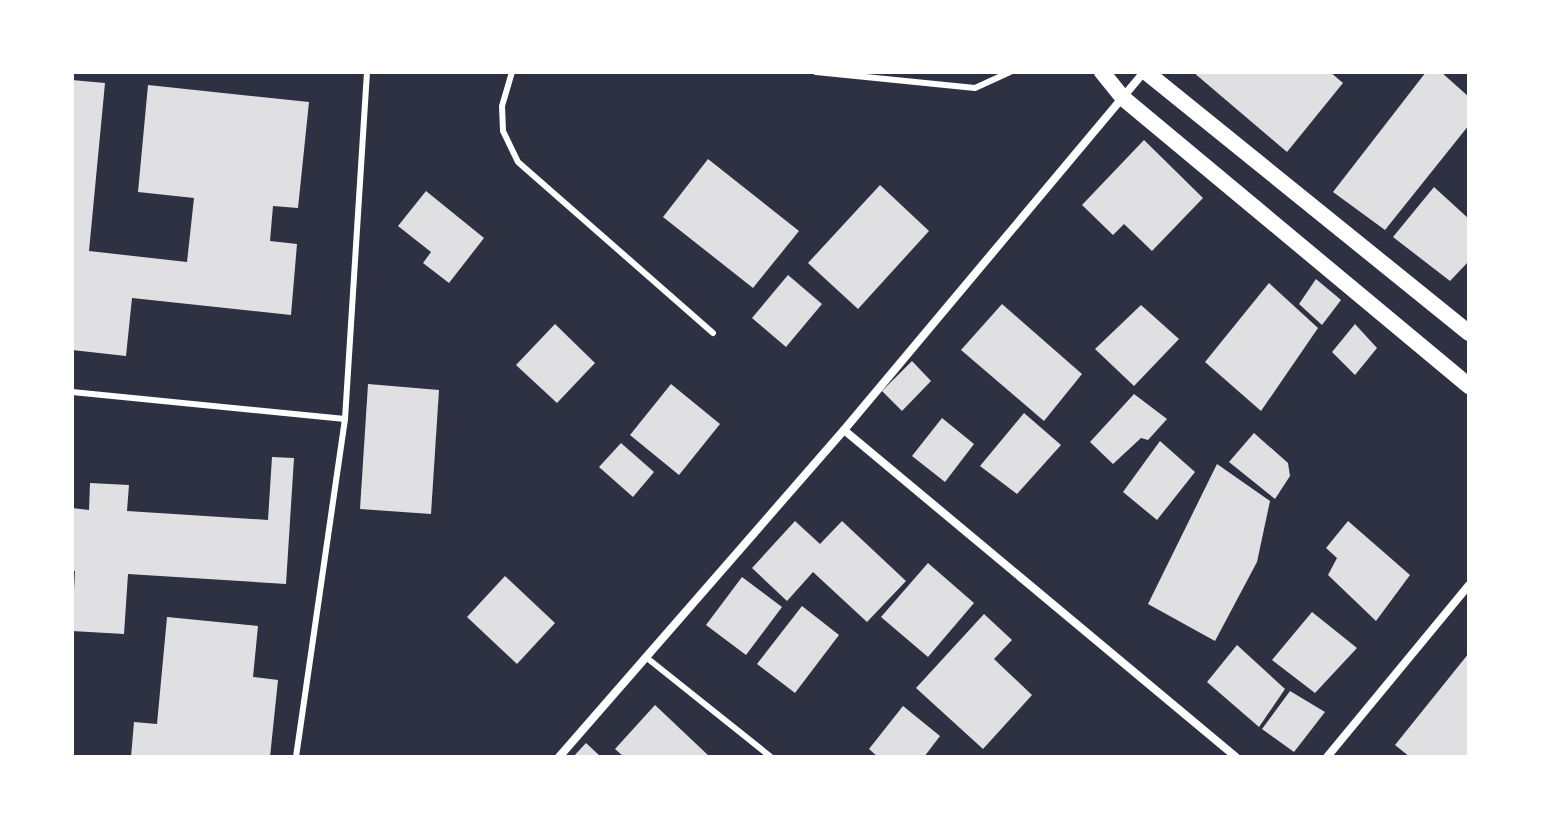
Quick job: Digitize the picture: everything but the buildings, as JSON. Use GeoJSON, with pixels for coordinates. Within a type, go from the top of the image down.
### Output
{"type":"FeatureCollection","features":[{"type":"Feature","properties":{"kind":"main road"},"geometry":{"type":"LineString","coordinates":[[1102,72],[1123,98],[1469,386]]}},
{"type":"Feature","properties":{"kind":"main road"},"geometry":{"type":"LineString","coordinates":[[1145,72],[1469,333]]}},
{"type":"Feature","properties":{"kind":"street"},"geometry":{"type":"LineString","coordinates":[[559,757],[844,430],[1145,72]]}},
{"type":"Feature","properties":{"kind":"street"},"geometry":{"type":"LineString","coordinates":[[844,430],[1236,757]]}},
{"type":"Feature","properties":{"kind":"street"},"geometry":{"type":"LineString","coordinates":[[1327,757],[1469,585]]}},
{"type":"Feature","properties":{"kind":"lane"},"geometry":{"type":"LineString","coordinates":[[296,757],[345,419],[367,72]]}},
{"type":"Feature","properties":{"kind":"lane"},"geometry":{"type":"LineString","coordinates":[[512,72],[502,106],[503,131],[518,162],[713,333]]}},
{"type":"Feature","properties":{"kind":"lane"},"geometry":{"type":"LineString","coordinates":[[816,72],[975,88],[1010,72]]}},
{"type":"Feature","properties":{"kind":"lane"},"geometry":{"type":"LineString","coordinates":[[72,392],[345,419]]}},
{"type":"Feature","properties":{"kind":"lane"},"geometry":{"type":"LineString","coordinates":[[647,658],[771,757]]}}]}
